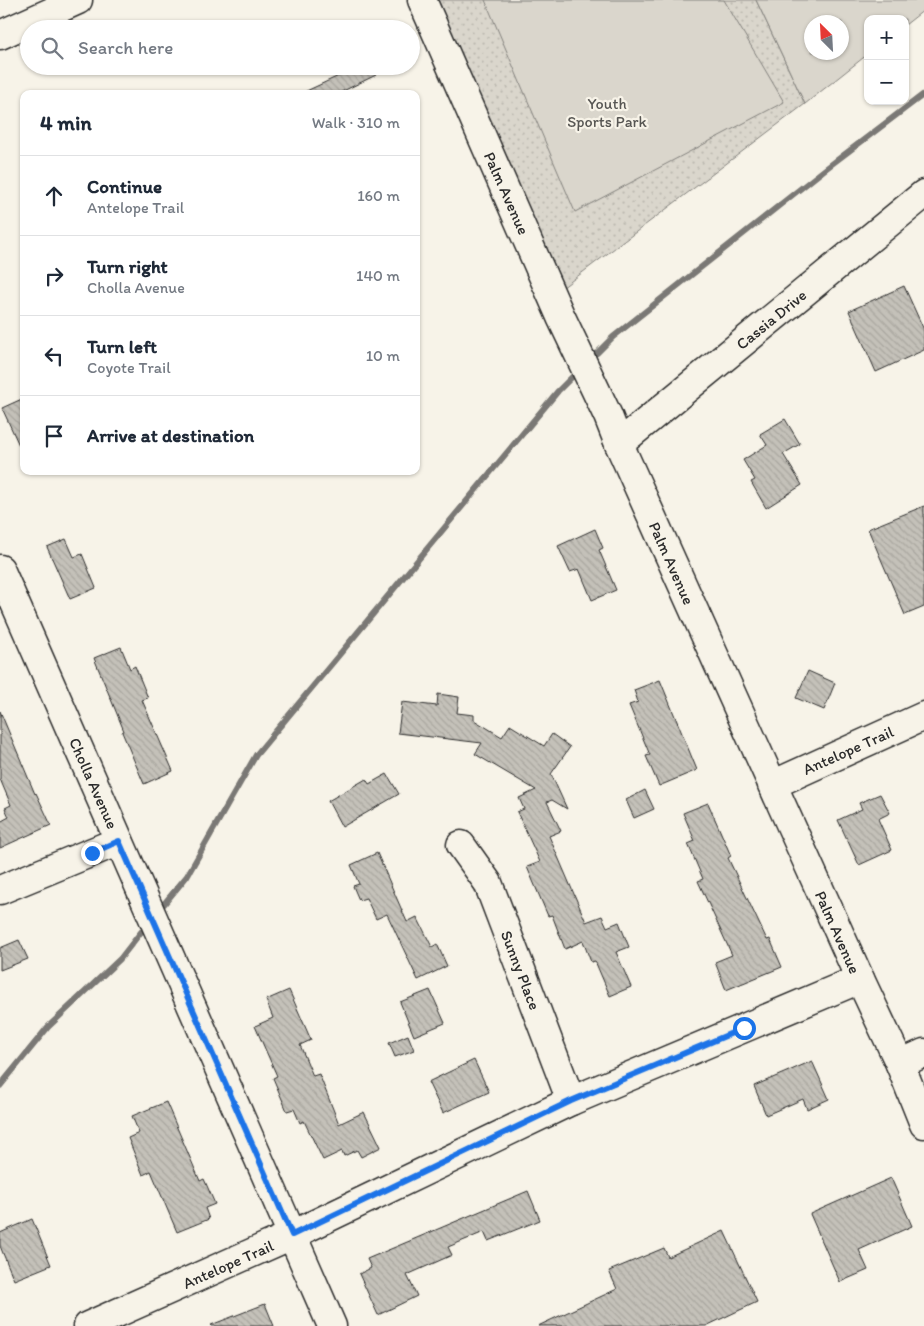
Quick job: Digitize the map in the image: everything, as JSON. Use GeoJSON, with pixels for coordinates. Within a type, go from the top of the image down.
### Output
{"type":"FeatureCollection","features":[{"type":"Feature","properties":{"kind":"street"},"geometry":{"type":"LineString","coordinates":[[35,20],[78,0]]}},
{"type":"Feature","properties":{"kind":"street","name":"Palm Avenue"},"geometry":{"type":"LineString","coordinates":[[422,0],[561,317],[608,416],[772,785],[900,1064],[924,1124]]}},
{"type":"Feature","properties":{"kind":"street"},"geometry":{"type":"LineString","coordinates":[[0,36],[20,27]]}},
{"type":"Feature","properties":{"kind":"street","name":"Cassia Drive"},"geometry":{"type":"LineString","coordinates":[[619,444],[924,194]]}},
{"type":"Feature","properties":{"kind":"street","name":"Cholla Avenue"},"geometry":{"type":"LineString","coordinates":[[0,569],[332,1326]]}},
{"type":"Feature","properties":{"kind":"street","name":"Antelope Trail"},"geometry":{"type":"LineString","coordinates":[[772,785],[924,716]]}},
{"type":"Feature","properties":{"kind":"street"},"geometry":{"type":"LineString","coordinates":[[0,890],[119,841]]}},
{"type":"Feature","properties":{"kind":"street","name":"Sunny Place"},"geometry":{"type":"LineString","coordinates":[[461,846],[488,883],[571,1101]]}},
{"type":"Feature","properties":{"kind":"street","name":"Antelope Trail"},"geometry":{"type":"LineString","coordinates":[[88,1326],[292,1235],[571,1101],[860,979]]}},
{"type":"Feature","properties":{"kind":"street"},"geometry":{"type":"LineString","coordinates":[[900,1064],[924,1053]]}},
{"type":"Feature","properties":{"kind":"green space","name":"Youth Sports Park"},"geometry":{"type":"Polygon","coordinates":[[[432,0],[756,0],[805,104],[562,288],[432,0]]]}},
{"type":"Feature","properties":{"kind":"green space","name":"Youth Sports Park"},"geometry":{"type":"Polygon","coordinates":[[[485,0],[724,0],[784,102],[575,212],[485,0]]]}},
{"type":"Feature","properties":{"kind":"green space"},"geometry":{"type":"Polygon","coordinates":[[[756,0],[924,0],[924,10],[909,22],[909,15],[864,15],[864,57],[805,104],[756,0]]]}},
{"type":"Feature","properties":{"kind":"building"},"geometry":{"type":"Polygon","coordinates":[[[341,75],[376,75],[345,90],[309,90],[341,75]]]}},
{"type":"Feature","properties":{"kind":"building"},"geometry":{"type":"Polygon","coordinates":[[[904,286],[924,330],[924,350],[876,372],[849,311],[904,286]]]}},
{"type":"Feature","properties":{"kind":"building"},"geometry":{"type":"Polygon","coordinates":[[[20,400],[20,447],[2,408],[20,400]]]}},
{"type":"Feature","properties":{"kind":"building"},"geometry":{"type":"Polygon","coordinates":[[[785,419],[800,444],[783,454],[802,485],[766,508],[751,482],[755,480],[743,460],[767,445],[760,434],[785,419]]]}},
{"type":"Feature","properties":{"kind":"building"},"geometry":{"type":"Polygon","coordinates":[[[924,506],[924,607],[905,615],[868,529],[924,506]]]}},
{"type":"Feature","properties":{"kind":"building"},"geometry":{"type":"Polygon","coordinates":[[[595,529],[603,548],[599,550],[616,590],[592,600],[579,569],[570,572],[558,546],[595,529]]]}},
{"type":"Feature","properties":{"kind":"building"},"geometry":{"type":"Polygon","coordinates":[[[66,539],[74,557],[82,554],[96,588],[70,599],[47,547],[66,539]]]}},
{"type":"Feature","properties":{"kind":"building"},"geometry":{"type":"Polygon","coordinates":[[[121,647],[130,669],[135,666],[148,698],[142,700],[173,771],[144,784],[94,658],[121,647]]]}},
{"type":"Feature","properties":{"kind":"building"},"geometry":{"type":"Polygon","coordinates":[[[808,671],[835,683],[824,710],[796,698],[808,671]]]}},
{"type":"Feature","properties":{"kind":"building"},"geometry":{"type":"Polygon","coordinates":[[[660,680],[697,770],[659,786],[646,756],[650,755],[629,705],[638,702],[634,690],[660,680]]]}},
{"type":"Feature","properties":{"kind":"building"},"geometry":{"type":"Polygon","coordinates":[[[438,694],[459,697],[457,713],[474,715],[474,720],[502,737],[510,725],[544,746],[552,734],[570,747],[551,774],[567,809],[552,800],[547,802],[561,831],[549,836],[586,922],[602,916],[607,927],[619,922],[629,947],[616,952],[631,987],[610,996],[595,961],[591,962],[583,941],[565,949],[552,915],[548,916],[527,867],[540,862],[517,812],[524,809],[519,798],[536,790],[475,754],[482,743],[398,733],[402,702],[437,706],[438,694]]]}},
{"type":"Feature","properties":{"kind":"building"},"geometry":{"type":"Polygon","coordinates":[[[0,711],[35,794],[51,825],[0,848],[0,822],[9,817],[5,808],[11,805],[0,779],[0,711]]]}},
{"type":"Feature","properties":{"kind":"building"},"geometry":{"type":"Polygon","coordinates":[[[387,774],[399,794],[342,827],[328,801],[366,779],[369,784],[387,774]]]}},
{"type":"Feature","properties":{"kind":"building"},"geometry":{"type":"Polygon","coordinates":[[[645,790],[654,809],[634,818],[626,800],[645,790]]]}},
{"type":"Feature","properties":{"kind":"building"},"geometry":{"type":"Polygon","coordinates":[[[880,794],[890,813],[878,819],[892,850],[859,865],[838,820],[862,809],[859,803],[880,794]]]}},
{"type":"Feature","properties":{"kind":"building"},"geometry":{"type":"Polygon","coordinates":[[[708,803],[731,856],[728,858],[767,940],[770,939],[782,967],[726,990],[715,962],[732,955],[698,881],[703,879],[688,844],[695,841],[683,813],[708,803]]]}},
{"type":"Feature","properties":{"kind":"building"},"geometry":{"type":"Polygon","coordinates":[[[377,853],[407,922],[417,917],[432,947],[437,944],[447,966],[418,980],[387,914],[376,919],[366,898],[359,900],[353,886],[359,884],[351,865],[377,853]]]}},
{"type":"Feature","properties":{"kind":"building"},"geometry":{"type":"Polygon","coordinates":[[[19,940],[28,959],[0,970],[0,948],[19,940]]]}},
{"type":"Feature","properties":{"kind":"building"},"geometry":{"type":"Polygon","coordinates":[[[289,990],[311,1040],[300,1045],[313,1076],[319,1074],[339,1124],[364,1112],[381,1147],[361,1157],[357,1150],[344,1156],[342,1151],[323,1160],[304,1121],[300,1123],[294,1109],[287,1111],[273,1078],[277,1076],[255,1026],[273,1018],[266,1000],[289,990]]]}},
{"type":"Feature","properties":{"kind":"building"},"geometry":{"type":"Polygon","coordinates":[[[430,990],[445,1023],[414,1036],[400,1002],[430,990]]]}},
{"type":"Feature","properties":{"kind":"building"},"geometry":{"type":"Polygon","coordinates":[[[408,1035],[414,1050],[395,1057],[389,1043],[408,1035]]]}},
{"type":"Feature","properties":{"kind":"building"},"geometry":{"type":"Polygon","coordinates":[[[474,1060],[489,1092],[443,1113],[428,1082],[474,1060]]]}},
{"type":"Feature","properties":{"kind":"building"},"geometry":{"type":"Polygon","coordinates":[[[812,1061],[829,1099],[807,1109],[803,1099],[766,1115],[754,1086],[812,1061]]]}},
{"type":"Feature","properties":{"kind":"building"},"geometry":{"type":"Polygon","coordinates":[[[166,1102],[200,1181],[204,1179],[215,1204],[205,1208],[209,1219],[177,1232],[151,1171],[143,1175],[128,1138],[139,1133],[132,1116],[166,1102]]]}},
{"type":"Feature","properties":{"kind":"building"},"geometry":{"type":"Polygon","coordinates":[[[891,1178],[912,1226],[859,1250],[868,1270],[840,1282],[810,1214],[891,1178]]]}},
{"type":"Feature","properties":{"kind":"building"},"geometry":{"type":"Polygon","coordinates":[[[528,1191],[540,1220],[488,1241],[484,1232],[448,1247],[452,1255],[407,1275],[417,1296],[378,1315],[359,1274],[371,1268],[367,1259],[528,1191]]]}},
{"type":"Feature","properties":{"kind":"building"},"geometry":{"type":"Polygon","coordinates":[[[32,1219],[51,1265],[14,1280],[0,1246],[0,1233],[32,1219]]]}},
{"type":"Feature","properties":{"kind":"building"},"geometry":{"type":"Polygon","coordinates":[[[724,1231],[757,1302],[706,1326],[538,1326],[617,1289],[609,1271],[664,1248],[668,1257],[724,1231]]]}},
{"type":"Feature","properties":{"kind":"building"},"geometry":{"type":"Polygon","coordinates":[[[265,1304],[274,1326],[211,1325],[265,1304]]]}},
{"type":"Feature","properties":{"kind":"waterway"},"geometry":{"type":"LineString","coordinates":[[597,353],[613,337],[824,170],[924,94]]}},
{"type":"Feature","properties":{"kind":"waterway"},"geometry":{"type":"LineString","coordinates":[[164,904],[187,876],[256,755],[558,391],[572,377]]}},
{"type":"Feature","properties":{"kind":"waterway"},"geometry":{"type":"LineString","coordinates":[[0,1086],[48,1027],[120,959],[141,932]]}},
{"type":"Feature","properties":{"kind":"route"},"geometry":{"type":"LineString","coordinates":[[92,853],[119,841],[292,1235],[571,1101],[744,1028]]}}]}
